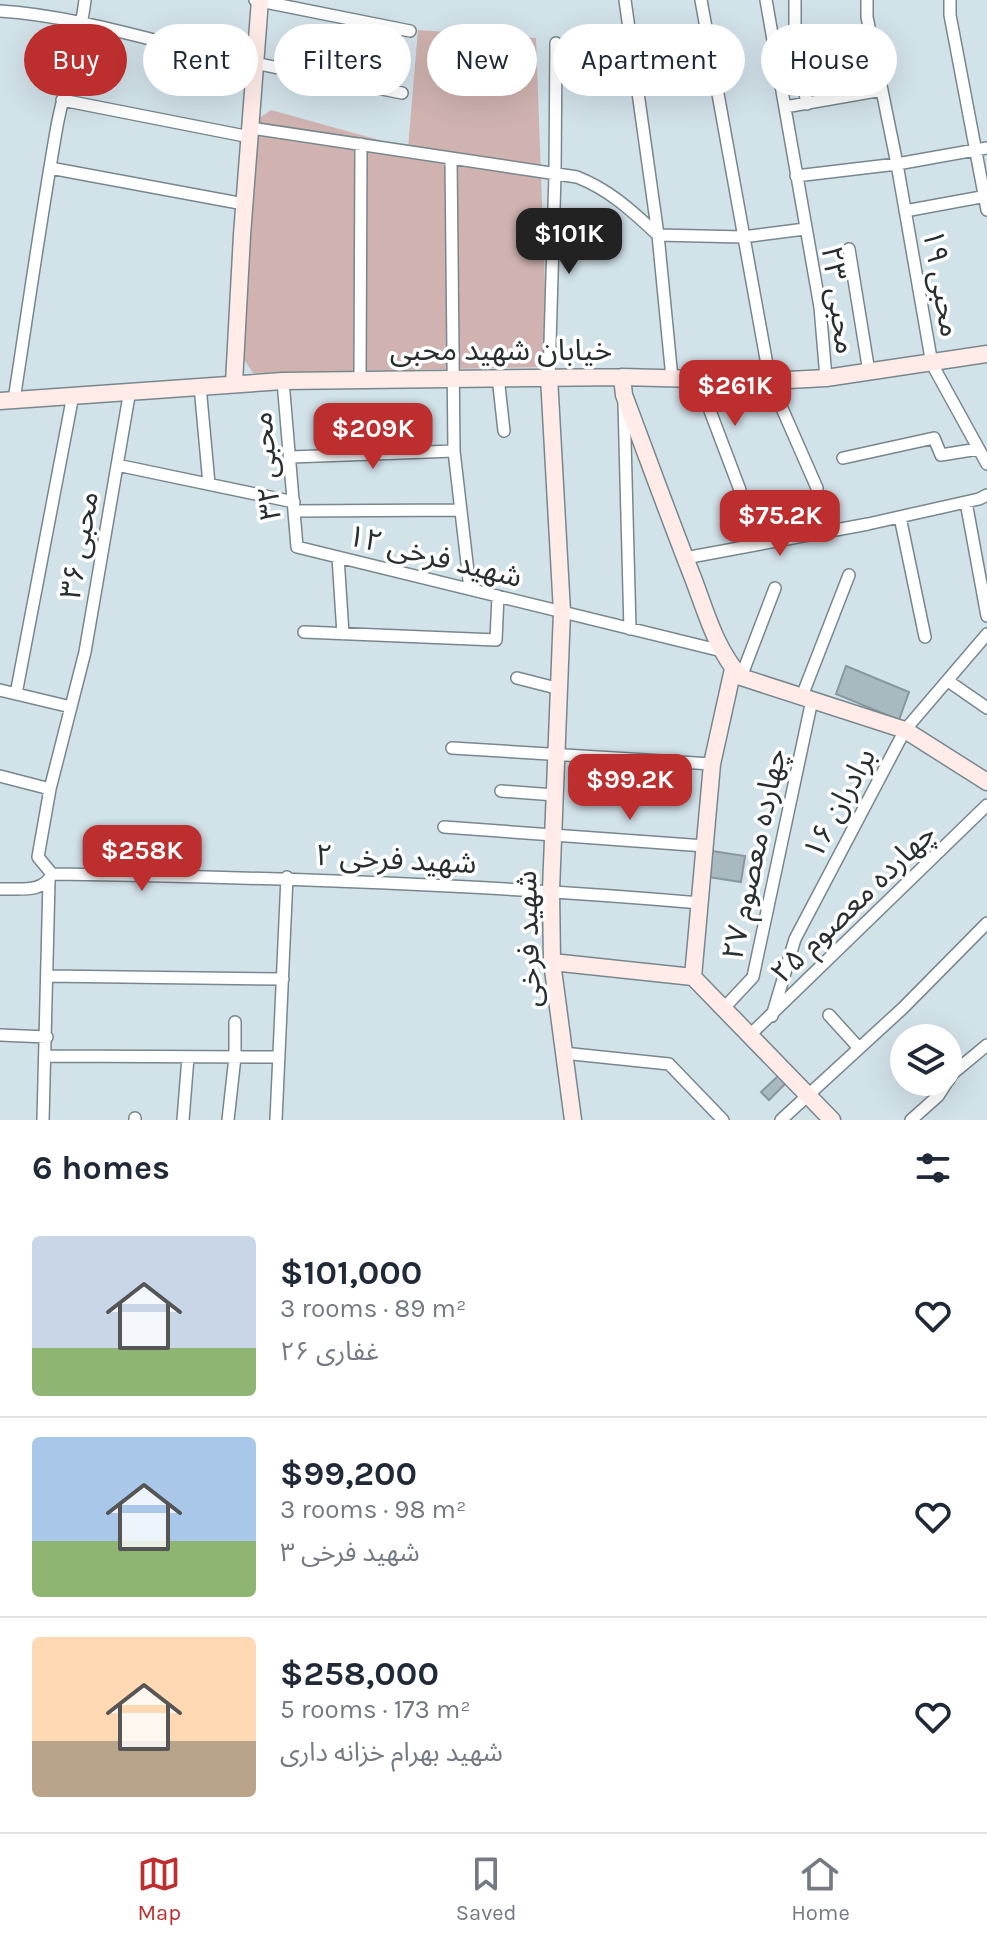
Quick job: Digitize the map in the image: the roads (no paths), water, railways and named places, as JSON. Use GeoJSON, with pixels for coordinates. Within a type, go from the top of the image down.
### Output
{"type":"FeatureCollection","features":[{"type":"Feature","properties":{"kind":"street"},"geometry":{"type":"LineString","coordinates":[[0,11],[29,6],[82,24],[85,0]]}},
{"type":"Feature","properties":{"kind":"street"},"geometry":{"type":"LineString","coordinates":[[258,24],[259,0],[376,24]]}},
{"type":"Feature","properties":{"kind":"street"},"geometry":{"type":"LineString","coordinates":[[625,0],[658,235],[672,378]]}},
{"type":"Feature","properties":{"kind":"street"},"geometry":{"type":"LineString","coordinates":[[701,0],[770,381],[817,488]]}},
{"type":"Feature","properties":{"kind":"street","name":"محبی ۲۳"},"geometry":{"type":"LineString","coordinates":[[766,0],[820,307],[826,378]]}},
{"type":"Feature","properties":{"kind":"street"},"geometry":{"type":"LineString","coordinates":[[795,0],[795,37],[807,104]]}},
{"type":"Feature","properties":{"kind":"street","name":"محبی ۱۹"},"geometry":{"type":"LineString","coordinates":[[867,0],[868,24]]}},
{"type":"Feature","properties":{"kind":"street"},"geometry":{"type":"LineString","coordinates":[[950,0],[950,15],[981,149],[987,210]]}},
{"type":"Feature","properties":{"kind":"street"},"geometry":{"type":"LineString","coordinates":[[7,401],[63,96]]}},
{"type":"Feature","properties":{"kind":"street"},"geometry":{"type":"LineString","coordinates":[[234,383],[253,96]]}},
{"type":"Feature","properties":{"kind":"street"},"geometry":{"type":"LineString","coordinates":[[549,377],[556,96]]}},
{"type":"Feature","properties":{"kind":"street"},"geometry":{"type":"LineString","coordinates":[[785,107],[850,96]]}},
{"type":"Feature","properties":{"kind":"street","name":"محبی ۱۹"},"geometry":{"type":"LineString","coordinates":[[883,96],[932,364],[987,464]]}},
{"type":"Feature","properties":{"kind":"street"},"geometry":{"type":"LineString","coordinates":[[62,100],[250,133],[361,144],[577,177],[620,200],[658,235],[743,237],[805,229]]}},
{"type":"Feature","properties":{"kind":"street"},"geometry":{"type":"LineString","coordinates":[[360,379],[361,144]]}},
{"type":"Feature","properties":{"kind":"street"},"geometry":{"type":"LineString","coordinates":[[796,176],[897,164],[981,149]]}},
{"type":"Feature","properties":{"kind":"street"},"geometry":{"type":"LineString","coordinates":[[451,158],[454,451],[470,589]]}},
{"type":"Feature","properties":{"kind":"street"},"geometry":{"type":"LineString","coordinates":[[50,168],[244,204]]}},
{"type":"Feature","properties":{"kind":"street"},"geometry":{"type":"LineString","coordinates":[[905,211],[986,197]]}},
{"type":"Feature","properties":{"kind":"street"},"geometry":{"type":"LineString","coordinates":[[849,249],[869,372]]}},
{"type":"Feature","properties":{"kind":"street","name":"خیابان شهید محبی"},"geometry":{"type":"LineString","coordinates":[[7,401],[283,381],[452,377],[770,381],[826,378],[987,354]]}},
{"type":"Feature","properties":{"kind":"street"},"geometry":{"type":"LineString","coordinates":[[498,377],[504,431]]}},
{"type":"Feature","properties":{"kind":"street","name":"شهید فرخی"},"geometry":{"type":"LineString","coordinates":[[549,377],[562,612],[551,890],[552,962],[573,1120]]}},
{"type":"Feature","properties":{"kind":"street"},"geometry":{"type":"LineString","coordinates":[[622,377],[630,629]]}},
{"type":"Feature","properties":{"kind":"street"},"geometry":{"type":"LineString","coordinates":[[698,379],[740,490]]}},
{"type":"Feature","properties":{"kind":"street","name":"محبی ۳۲"},"geometry":{"type":"LineString","coordinates":[[283,381],[297,547]]}},
{"type":"Feature","properties":{"kind":"street"},"geometry":{"type":"LineString","coordinates":[[200,386],[209,484]]}},
{"type":"Feature","properties":{"kind":"street","name":"محبی ۳۶"},"geometry":{"type":"LineString","coordinates":[[43,1120],[50,878],[38,857],[50,789],[85,652],[130,390]]}},
{"type":"Feature","properties":{"kind":"street"},"geometry":{"type":"LineString","coordinates":[[16,694],[73,395]]}},
{"type":"Feature","properties":{"kind":"street"},"geometry":{"type":"LineString","coordinates":[[624,395],[722,651],[737,673],[905,730],[985,778]]}},
{"type":"Feature","properties":{"kind":"street"},"geometry":{"type":"LineString","coordinates":[[843,458],[934,438],[941,455],[978,449]]}},
{"type":"Feature","properties":{"kind":"street"},"geometry":{"type":"LineString","coordinates":[[291,457],[454,451]]}},
{"type":"Feature","properties":{"kind":"street"},"geometry":{"type":"LineString","coordinates":[[117,465],[294,506],[459,510]]}},
{"type":"Feature","properties":{"kind":"street"},"geometry":{"type":"LineString","coordinates":[[685,558],[900,517],[987,495]]}},
{"type":"Feature","properties":{"kind":"street"},"geometry":{"type":"LineString","coordinates":[[966,502],[987,616]]}},
{"type":"Feature","properties":{"kind":"street"},"geometry":{"type":"LineString","coordinates":[[900,517],[925,637]]}},
{"type":"Feature","properties":{"kind":"street","name":"شهید فرخی ۱۲"},"geometry":{"type":"LineString","coordinates":[[297,547],[722,651]]}},
{"type":"Feature","properties":{"kind":"street"},"geometry":{"type":"LineString","coordinates":[[338,557],[343,634]]}},
{"type":"Feature","properties":{"kind":"street","name":"چهارده معصوم ۲۷"},"geometry":{"type":"LineString","coordinates":[[725,1007],[753,977],[807,698],[849,575]]}},
{"type":"Feature","properties":{"kind":"street"},"geometry":{"type":"LineString","coordinates":[[693,977],[712,764],[737,673],[775,588]]}},
{"type":"Feature","properties":{"kind":"street"},"geometry":{"type":"LineString","coordinates":[[304,632],[496,640],[498,596]]}},
{"type":"Feature","properties":{"kind":"street","name":"برادران ۱۶"},"geometry":{"type":"LineString","coordinates":[[772,1016],[795,939],[905,730],[987,634]]}},
{"type":"Feature","properties":{"kind":"street"},"geometry":{"type":"LineString","coordinates":[[517,678],[560,689]]}},
{"type":"Feature","properties":{"kind":"street"},"geometry":{"type":"LineString","coordinates":[[948,681],[987,708]]}},
{"type":"Feature","properties":{"kind":"street"},"geometry":{"type":"LineString","coordinates":[[0,690],[71,707]]}},
{"type":"Feature","properties":{"kind":"street"},"geometry":{"type":"LineString","coordinates":[[452,748],[712,764]]}},
{"type":"Feature","properties":{"kind":"street"},"geometry":{"type":"LineString","coordinates":[[0,776],[50,789]]}},
{"type":"Feature","properties":{"kind":"street"},"geometry":{"type":"LineString","coordinates":[[501,791],[555,795]]}},
{"type":"Feature","properties":{"kind":"street","name":"چهارده معصوم ۲۵"},"geometry":{"type":"LineString","coordinates":[[751,1034],[987,805]]}},
{"type":"Feature","properties":{"kind":"street"},"geometry":{"type":"LineString","coordinates":[[444,827],[705,846]]}},
{"type":"Feature","properties":{"kind":"street"},"geometry":{"type":"LineString","coordinates":[[276,1120],[287,877]]}},
{"type":"Feature","properties":{"kind":"street","name":"شهید فرخی ۲"},"geometry":{"type":"LineString","coordinates":[[0,889],[40,888],[50,878],[287,877],[551,890],[700,903]]}},
{"type":"Feature","properties":{"kind":"street"},"geometry":{"type":"LineString","coordinates":[[781,1120],[987,924]]}},
{"type":"Feature","properties":{"kind":"street"},"geometry":{"type":"LineString","coordinates":[[552,962],[693,977],[832,1120]]}},
{"type":"Feature","properties":{"kind":"street"},"geometry":{"type":"LineString","coordinates":[[47,976],[283,979]]}},
{"type":"Feature","properties":{"kind":"street"},"geometry":{"type":"LineString","coordinates":[[829,1015],[859,1048]]}},
{"type":"Feature","properties":{"kind":"street"},"geometry":{"type":"LineString","coordinates":[[228,1120],[235,1057],[235,1022]]}},
{"type":"Feature","properties":{"kind":"street"},"geometry":{"type":"LineString","coordinates":[[0,1035],[47,1037]]}},
{"type":"Feature","properties":{"kind":"street"},"geometry":{"type":"LineString","coordinates":[[962,1068],[987,1045]]}},
{"type":"Feature","properties":{"kind":"street"},"geometry":{"type":"LineString","coordinates":[[563,1053],[669,1064],[723,1120]]}},
{"type":"Feature","properties":{"kind":"street"},"geometry":{"type":"LineString","coordinates":[[46,1056],[279,1057]]}},
{"type":"Feature","properties":{"kind":"street"},"geometry":{"type":"LineString","coordinates":[[183,1120],[188,1057]]}},
{"type":"Feature","properties":{"kind":"street"},"geometry":{"type":"LineString","coordinates":[[911,1120],[938,1096]]}}]}
